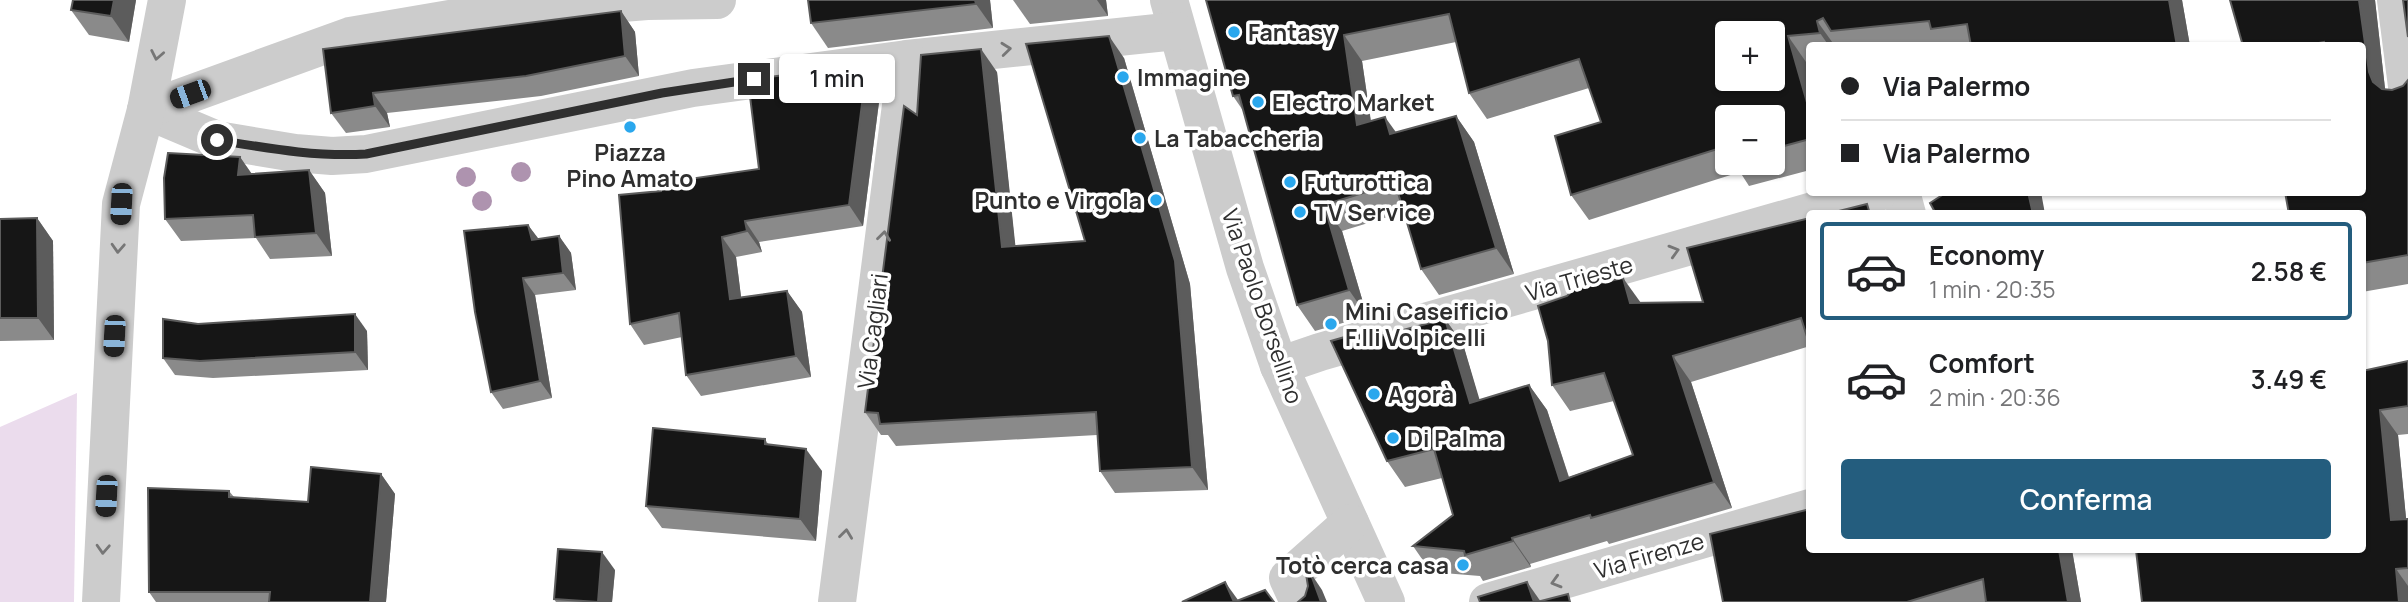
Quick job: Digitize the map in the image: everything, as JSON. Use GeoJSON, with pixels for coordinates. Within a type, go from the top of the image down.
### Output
{"type":"FeatureCollection","features":[{"type":"Feature","properties":{"kind":"street"},"geometry":{"type":"LineString","coordinates":[[101,602],[121,204],[146,110],[167,0]]}},
{"type":"Feature","properties":{"kind":"street"},"geometry":{"type":"LineString","coordinates":[[146,110],[350,36],[473,15],[647,1],[717,0]]}},
{"type":"Feature","properties":{"kind":"street"},"geometry":{"type":"LineString","coordinates":[[2396,0],[2408,94]]}},
{"type":"Feature","properties":{"kind":"street"},"geometry":{"type":"LineString","coordinates":[[146,110],[217,140],[295,153],[332,156],[366,154],[693,88],[906,59],[1172,16]]}},
{"type":"Feature","properties":{"kind":"street","name":"Via Paolo Borsellino"},"geometry":{"type":"LineString","coordinates":[[1172,16],[1244,268],[1279,366],[1386,602]]}},
{"type":"Feature","properties":{"kind":"street","name":"Via Cagliari"},"geometry":{"type":"LineString","coordinates":[[837,602],[906,59]]}},
{"type":"Feature","properties":{"kind":"street","name":"Via Trieste"},"geometry":{"type":"LineString","coordinates":[[1816,210],[1865,196]]}},
{"type":"Feature","properties":{"kind":"street","name":"Via Trieste"},"geometry":{"type":"LineString","coordinates":[[1279,366],[1806,213]]}},
{"type":"Feature","properties":{"kind":"street","name":"Via Firenze"},"geometry":{"type":"LineString","coordinates":[[1488,602],[1806,509]]}},
{"type":"Feature","properties":{"kind":"street"},"geometry":{"type":"LineString","coordinates":[[1299,602],[1289,578],[1350,523]]}},
{"type":"Feature","properties":{"kind":"shaded area"},"geometry":{"type":"Polygon","coordinates":[[[77,393],[74,602],[0,602],[0,427],[77,393]]]}},
{"type":"Feature","properties":{"kind":"building"},"geometry":{"type":"Polygon","coordinates":[[[73,0],[114,0],[111,16],[71,10],[73,0]]]}},
{"type":"Feature","properties":{"kind":"building"},"geometry":{"type":"Polygon","coordinates":[[[808,0],[975,0],[976,4],[811,23],[808,0]]]}},
{"type":"Feature","properties":{"kind":"building"},"geometry":{"type":"Polygon","coordinates":[[[1206,0],[2169,0],[2176,42],[1970,42],[1967,24],[1931,29],[1929,21],[1831,31],[1823,18],[1817,21],[1820,33],[1788,36],[1806,99],[1806,140],[1785,146],[1785,105],[1715,105],[1715,150],[1571,195],[1555,136],[1601,122],[1579,59],[1469,93],[1449,14],[1344,35],[1357,125],[1385,117],[1390,134],[1456,116],[1496,248],[1421,269],[1395,183],[1324,205],[1349,290],[1297,305],[1239,95],[1233,96],[1206,0]]]}},
{"type":"Feature","properties":{"kind":"building"},"geometry":{"type":"Polygon","coordinates":[[[2230,0],[2359,0],[2365,42],[2242,42],[2230,0]]]}},
{"type":"Feature","properties":{"kind":"building"},"geometry":{"type":"Polygon","coordinates":[[[2403,0],[2408,0],[2408,37],[2403,0]]]}},
{"type":"Feature","properties":{"kind":"building"},"geometry":{"type":"Polygon","coordinates":[[[621,11],[625,56],[526,76],[373,93],[375,106],[331,113],[323,49],[621,11]]]}},
{"type":"Feature","properties":{"kind":"building"},"geometry":{"type":"Polygon","coordinates":[[[1109,36],[1175,261],[1192,467],[1100,471],[1096,412],[880,424],[878,413],[865,412],[904,106],[917,115],[921,55],[981,49],[1002,247],[1085,241],[1026,44],[1109,36]]]}},
{"type":"Feature","properties":{"kind":"building"},"geometry":{"type":"Polygon","coordinates":[[[2366,50],[2373,82],[2382,89],[2392,90],[2403,86],[2408,80],[2408,255],[2366,262],[2366,210],[2288,210],[2286,196],[2366,196],[2366,50]]]}},
{"type":"Feature","properties":{"kind":"building"},"geometry":{"type":"Polygon","coordinates":[[[844,67],[865,81],[849,205],[745,221],[747,231],[722,237],[730,299],[787,291],[796,356],[686,375],[679,313],[630,324],[619,195],[661,191],[661,183],[759,169],[748,80],[844,67]]]}},
{"type":"Feature","properties":{"kind":"building"},"geometry":{"type":"Polygon","coordinates":[[[168,153],[240,157],[238,175],[309,170],[316,233],[255,237],[253,215],[165,219],[164,178],[168,153]]]}},
{"type":"Feature","properties":{"kind":"building"},"geometry":{"type":"Polygon","coordinates":[[[1941,196],[2029,196],[2032,210],[1934,210],[1930,203],[1941,196]]]}},
{"type":"Feature","properties":{"kind":"building"},"geometry":{"type":"Polygon","coordinates":[[[1867,204],[1869,210],[1843,210],[1867,204]]]}},
{"type":"Feature","properties":{"kind":"building"},"geometry":{"type":"Polygon","coordinates":[[[37,218],[38,318],[0,318],[0,219],[37,218]]]}},
{"type":"Feature","properties":{"kind":"building"},"geometry":{"type":"Polygon","coordinates":[[[1806,219],[1806,334],[1801,318],[1673,356],[1714,482],[1591,518],[1590,515],[1465,555],[1464,551],[1413,546],[1453,515],[1434,449],[1387,461],[1331,341],[1362,332],[1365,340],[1445,319],[1470,403],[1529,385],[1560,481],[1633,455],[1604,373],[1552,385],[1548,341],[1538,306],[1567,296],[1574,289],[1623,278],[1630,303],[1703,302],[1687,248],[1806,219]]]}},
{"type":"Feature","properties":{"kind":"building"},"geometry":{"type":"Polygon","coordinates":[[[528,225],[532,240],[559,236],[563,273],[523,278],[540,381],[491,392],[475,312],[464,231],[528,225]]]}},
{"type":"Feature","properties":{"kind":"building"},"geometry":{"type":"Polygon","coordinates":[[[355,314],[355,352],[200,361],[163,358],[163,319],[198,324],[355,314]]]}},
{"type":"Feature","properties":{"kind":"building"},"geometry":{"type":"Polygon","coordinates":[[[2408,361],[2408,406],[2380,410],[2391,520],[2408,519],[2408,568],[2396,569],[2399,602],[2142,602],[2136,553],[2366,553],[2366,370],[2408,361]]]}},
{"type":"Feature","properties":{"kind":"building"},"geometry":{"type":"Polygon","coordinates":[[[653,428],[765,439],[765,444],[806,449],[800,519],[646,506],[653,428]]]}},
{"type":"Feature","properties":{"kind":"building"},"geometry":{"type":"Polygon","coordinates":[[[311,467],[381,474],[370,602],[269,602],[270,592],[149,592],[148,488],[229,491],[229,497],[308,502],[311,467]]]}},
{"type":"Feature","properties":{"kind":"building"},"geometry":{"type":"Polygon","coordinates":[[[1806,510],[1806,553],[2060,553],[2068,602],[1986,602],[1983,579],[1907,602],[1723,602],[1710,534],[1806,510]]]}},
{"type":"Feature","properties":{"kind":"building"},"geometry":{"type":"Polygon","coordinates":[[[558,549],[602,552],[598,602],[554,599],[558,549]]]}},
{"type":"Feature","properties":{"kind":"building"},"geometry":{"type":"Polygon","coordinates":[[[1310,572],[1321,602],[1298,602],[1305,596],[1308,586],[1306,574],[1310,572]]]}},
{"type":"Feature","properties":{"kind":"building"},"geometry":{"type":"Polygon","coordinates":[[[1225,582],[1234,602],[1182,602],[1225,582]]]}},
{"type":"Feature","properties":{"kind":"building"},"geometry":{"type":"Polygon","coordinates":[[[1527,582],[1534,602],[1480,602],[1478,597],[1527,582]]]}},
{"type":"Feature","properties":{"kind":"building"},"geometry":{"type":"Polygon","coordinates":[[[1265,590],[1274,602],[1234,602],[1265,590]]]}},
{"type":"Feature","properties":{"kind":"building"},"geometry":{"type":"Polygon","coordinates":[[[1568,594],[1570,602],[1537,602],[1568,594]]]}},
{"type":"Feature","properties":{"kind":"place","name":"Fantasy"},"geometry":{"type":"Point","coordinates":[1234,32]}},
{"type":"Feature","properties":{"kind":"place","name":"Immagine"},"geometry":{"type":"Point","coordinates":[1123,77]}},
{"type":"Feature","properties":{"kind":"place","name":"Electro Market"},"geometry":{"type":"Point","coordinates":[1258,102]}},
{"type":"Feature","properties":{"kind":"place","name":"Piazza Pino Amato"},"geometry":{"type":"Point","coordinates":[630,127]}},
{"type":"Feature","properties":{"kind":"place","name":"La Tabaccheria"},"geometry":{"type":"Point","coordinates":[1140,138]}},
{"type":"Feature","properties":{"kind":"place","name":"Futurottica"},"geometry":{"type":"Point","coordinates":[1290,182]}},
{"type":"Feature","properties":{"kind":"place","name":"Punto e Virgola"},"geometry":{"type":"Point","coordinates":[1156,200]}},
{"type":"Feature","properties":{"kind":"place","name":"TV Service"},"geometry":{"type":"Point","coordinates":[1300,212]}},
{"type":"Feature","properties":{"kind":"place","name":"Mini Caseificio F.lli Volpicelli"},"geometry":{"type":"Point","coordinates":[1331,324]}},
{"type":"Feature","properties":{"kind":"place","name":"Agorà"},"geometry":{"type":"Point","coordinates":[1374,394]}},
{"type":"Feature","properties":{"kind":"place","name":"Di Palma"},"geometry":{"type":"Point","coordinates":[1393,438]}},
{"type":"Feature","properties":{"kind":"place","name":"Totò cerca casa"},"geometry":{"type":"Point","coordinates":[1463,565]}},
{"type":"Feature","properties":{"kind":"route"},"geometry":{"type":"LineString","coordinates":[[217,140],[295,153],[332,156],[366,154],[662,93],[754,79]]}}]}
